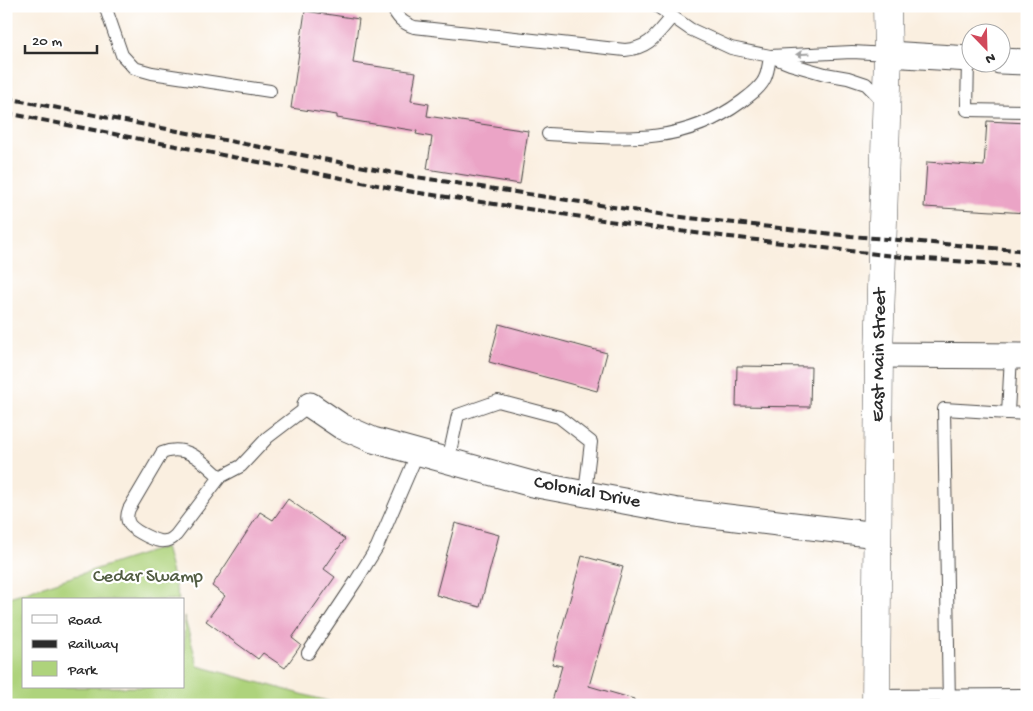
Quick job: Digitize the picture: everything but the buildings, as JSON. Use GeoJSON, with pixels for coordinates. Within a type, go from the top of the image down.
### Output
{"type":"FeatureCollection","features":[{"type":"Feature","properties":{"kind":"main road","name":"East Main Street"},"geometry":{"type":"LineString","coordinates":[[876,700],[879,355],[885,103],[888,54],[887,6]]}},
{"type":"Feature","properties":{"kind":"street"},"geometry":{"type":"LineString","coordinates":[[888,54],[960,58]]}},
{"type":"Feature","properties":{"kind":"street"},"geometry":{"type":"LineString","coordinates":[[1010,61],[1027,62]]}},
{"type":"Feature","properties":{"kind":"street"},"geometry":{"type":"LineString","coordinates":[[879,355],[1019,356]]}},
{"type":"Feature","properties":{"kind":"street","name":"Colonial Drive"},"geometry":{"type":"LineString","coordinates":[[310,405],[341,426],[365,437],[532,484],[678,510],[877,535]]}},
{"type":"Feature","properties":{"kind":"lane"},"geometry":{"type":"LineString","coordinates":[[105,6],[122,55],[134,68],[152,73],[270,91]]}},
{"type":"Feature","properties":{"kind":"lane"},"geometry":{"type":"LineString","coordinates":[[392,6],[396,15],[404,23],[414,27],[625,50],[639,49],[652,40],[672,17]]}},
{"type":"Feature","properties":{"kind":"lane"},"geometry":{"type":"LineString","coordinates":[[657,6],[690,30],[731,48],[770,56],[790,64],[866,84],[885,103]]}},
{"type":"Feature","properties":{"kind":"lane"},"geometry":{"type":"LineString","coordinates":[[770,56],[852,52],[888,54]]}},
{"type":"Feature","properties":{"kind":"lane"},"geometry":{"type":"LineString","coordinates":[[548,134],[625,138],[654,136],[706,124],[731,110],[752,94],[765,79],[770,56]]}},
{"type":"Feature","properties":{"kind":"lane"},"geometry":{"type":"LineString","coordinates":[[968,72],[967,110],[1027,112]]}},
{"type":"Feature","properties":{"kind":"lane"},"geometry":{"type":"LineString","coordinates":[[1008,413],[1019,356]]}},
{"type":"Feature","properties":{"kind":"lane"},"geometry":{"type":"LineString","coordinates":[[448,461],[458,414],[498,401],[559,417],[591,442],[585,493]]}},
{"type":"Feature","properties":{"kind":"lane"},"geometry":{"type":"LineString","coordinates":[[220,477],[192,453],[178,449],[162,453],[129,509],[127,517],[130,524],[156,542],[170,540],[176,535],[220,477],[241,466],[268,437],[310,405]]}},
{"type":"Feature","properties":{"kind":"lane"},"geometry":{"type":"LineString","coordinates":[[949,700],[944,409],[1027,414]]}},
{"type":"Feature","properties":{"kind":"lane"},"geometry":{"type":"LineString","coordinates":[[308,653],[356,582],[377,546],[418,452]]}},
{"type":"Feature","properties":{"kind":"lane"},"geometry":{"type":"LineString","coordinates":[[876,700],[949,700],[1027,695]]}},
{"type":"Feature","properties":{"kind":"green space","name":"Cedar Swamp"},"geometry":{"type":"Polygon","coordinates":[[[165,547],[178,598],[22,598],[22,688],[185,688],[185,620],[198,666],[342,705],[6,705],[6,598],[165,547]]]}},
{"type":"Feature","properties":{"kind":"railway"},"geometry":{"type":"LineString","coordinates":[[6,98],[416,177],[672,216],[851,236],[1027,251]]}},
{"type":"Feature","properties":{"kind":"railway"},"geometry":{"type":"LineString","coordinates":[[6,113],[413,192],[670,230],[911,258],[1027,266]]}}]}
